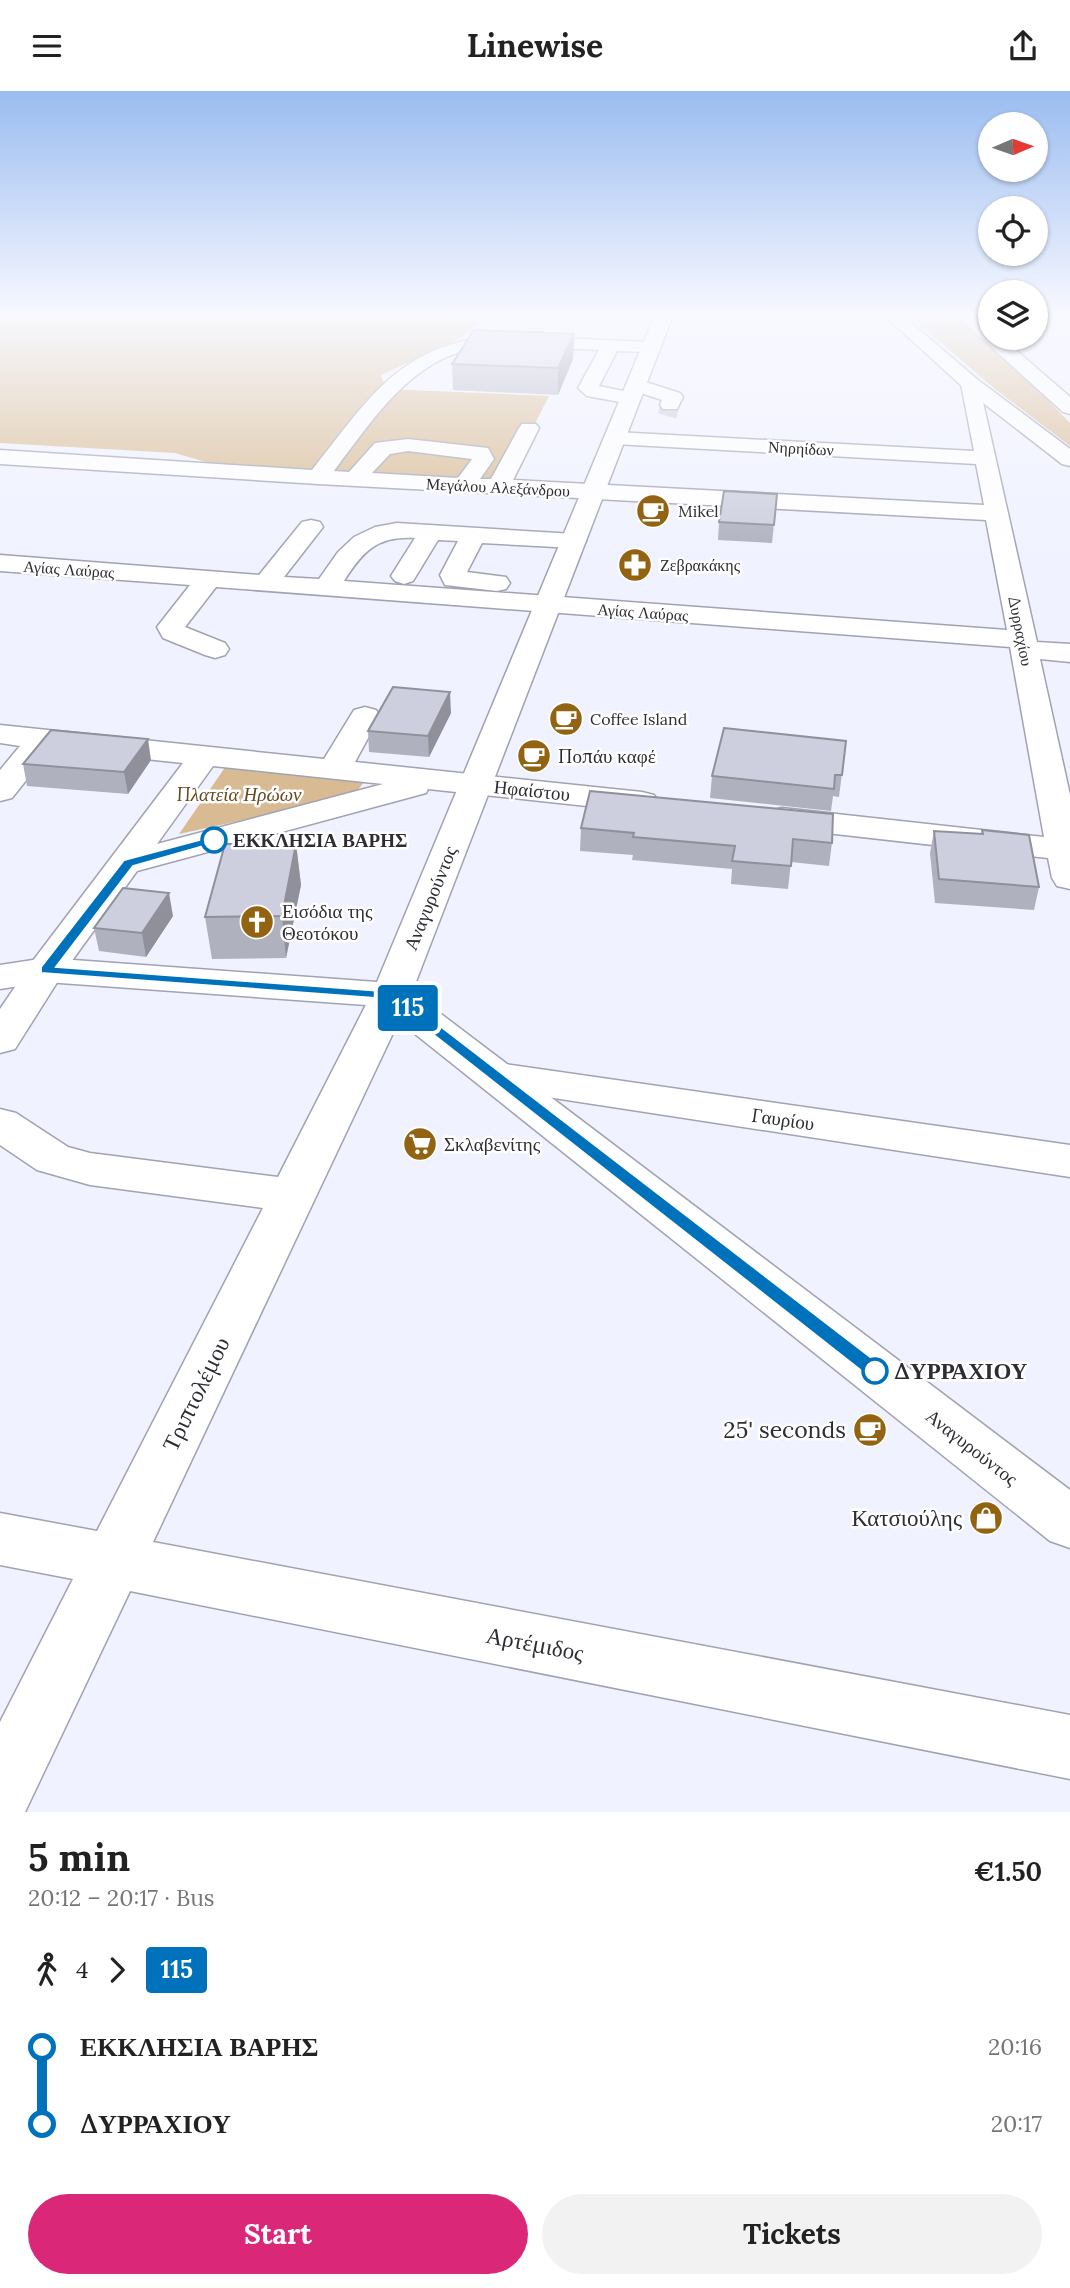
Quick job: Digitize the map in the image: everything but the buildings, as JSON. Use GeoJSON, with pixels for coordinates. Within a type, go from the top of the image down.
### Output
{"type":"FeatureCollection","features":[{"type":"Feature","properties":{"kind":"street"},"geometry":{"type":"LineString","coordinates":[[318,477],[384,395]]}},
{"type":"Feature","properties":{"kind":"street","name":"Αναγυρούντος"},"geometry":{"type":"LineString","coordinates":[[632,395],[391,995],[1070,1523]]}},
{"type":"Feature","properties":{"kind":"street"},"geometry":{"type":"LineString","coordinates":[[618,432],[669,410],[673,397],[662,395]]}},
{"type":"Feature","properties":{"kind":"street","name":"Δυρραχίου"},"geometry":{"type":"LineString","coordinates":[[973,395],[1023,645],[1049,706],[1067,847]]}},
{"type":"Feature","properties":{"kind":"street"},"geometry":{"type":"LineString","coordinates":[[986,395],[1070,459]]}},
{"type":"Feature","properties":{"kind":"street"},"geometry":{"type":"LineString","coordinates":[[1056,395],[1070,408]]}},
{"type":"Feature","properties":{"kind":"street"},"geometry":{"type":"LineString","coordinates":[[498,487],[528,428]]}},
{"type":"Feature","properties":{"kind":"street","name":"Νηρηίδων"},"geometry":{"type":"LineString","coordinates":[[618,432],[986,458]]}},
{"type":"Feature","properties":{"kind":"street"},"geometry":{"type":"LineString","coordinates":[[355,479],[383,448],[408,445],[480,453],[483,459],[433,504]]}},
{"type":"Feature","properties":{"kind":"street"},"geometry":{"type":"LineString","coordinates":[[0,446],[70,450],[63,460]]}},
{"type":"Feature","properties":{"kind":"street","name":"Μεγάλου Αλεξάνδρου"},"geometry":{"type":"LineString","coordinates":[[0,457],[318,477],[997,513]]}},
{"type":"Feature","properties":{"kind":"street"},"geometry":{"type":"LineString","coordinates":[[265,583],[311,527]]}},
{"type":"Feature","properties":{"kind":"street"},"geometry":{"type":"LineString","coordinates":[[326,588],[357,545],[370,536],[397,530],[574,541]]}},
{"type":"Feature","properties":{"kind":"street"},"geometry":{"type":"LineString","coordinates":[[404,576],[431,532]]}},
{"type":"Feature","properties":{"kind":"street"},"geometry":{"type":"LineString","coordinates":[[473,535],[453,575],[454,579],[552,596]]}},
{"type":"Feature","properties":{"kind":"street","name":"Αγίας Λαύρας"},"geometry":{"type":"LineString","coordinates":[[0,563],[326,588],[552,596],[1023,645],[1070,653]]}},
{"type":"Feature","properties":{"kind":"street"},"geometry":{"type":"LineString","coordinates":[[209,579],[171,627],[173,632],[215,649]]}},
{"type":"Feature","properties":{"kind":"street"},"geometry":{"type":"LineString","coordinates":[[335,768],[365,716]]}},
{"type":"Feature","properties":{"kind":"street","name":"Ηφαίστου"},"geometry":{"type":"LineString","coordinates":[[0,733],[670,806]]}},
{"type":"Feature","properties":{"kind":"street"},"geometry":{"type":"LineString","coordinates":[[0,791],[43,738]]}},
{"type":"Feature","properties":{"kind":"street"},"geometry":{"type":"LineString","coordinates":[[0,1040],[46,970],[128,863],[206,754]]}},
{"type":"Feature","properties":{"kind":"street"},"geometry":{"type":"LineString","coordinates":[[128,863],[437,780]]}},
{"type":"Feature","properties":{"kind":"street"},"geometry":{"type":"LineString","coordinates":[[751,814],[1067,847]]}},
{"type":"Feature","properties":{"kind":"street"},"geometry":{"type":"LineString","coordinates":[[0,977],[46,970],[391,995]]}},
{"type":"Feature","properties":{"kind":"street","name":"Τριπτολέμου"},"geometry":{"type":"LineString","coordinates":[[0,1792],[391,995]]}},
{"type":"Feature","properties":{"kind":"street","name":"Γαυρίου"},"geometry":{"type":"LineString","coordinates":[[496,1077],[1070,1161]]}},
{"type":"Feature","properties":{"kind":"street"},"geometry":{"type":"LineString","coordinates":[[0,1124],[53,1159],[90,1169],[293,1195]]}},
{"type":"Feature","properties":{"kind":"street","name":"Αρτέμιδος"},"geometry":{"type":"LineString","coordinates":[[0,1539],[1070,1747]]}},
{"type":"Feature","properties":{"kind":"green space"},"geometry":{"type":"Polygon","coordinates":[[[0,395],[549,396],[505,483],[253,470],[209,463],[175,453],[0,443],[0,395]]]}},
{"type":"Feature","properties":{"kind":"green space"},"geometry":{"type":"Polygon","coordinates":[[[1003,395],[1043,395],[1070,423],[1070,446],[1003,395]]]}},
{"type":"Feature","properties":{"kind":"green space","name":"Πλατεία Ηρώων"},"geometry":{"type":"Polygon","coordinates":[[[226,766],[365,781],[353,796],[179,834],[226,766]]]}},
{"type":"Feature","properties":{"kind":"tunnel"},"geometry":{"type":"LineString","coordinates":[[667,416],[670,405]]}},
{"type":"Feature","properties":{"kind":"bus line","name":"115"},"geometry":{"type":"LineString","coordinates":[[214,840],[128,863],[46,970],[391,995],[875,1371]]}},
{"type":"Feature","properties":{"kind":"place","name":"Mikel"},"geometry":{"type":"Point","coordinates":[653,511]}},
{"type":"Feature","properties":{"kind":"place","name":"Ζεβρακάκης"},"geometry":{"type":"Point","coordinates":[635,565]}},
{"type":"Feature","properties":{"kind":"place","name":"Coffee Island"},"geometry":{"type":"Point","coordinates":[566,719]}},
{"type":"Feature","properties":{"kind":"place","name":"Ποπάυ καφέ"},"geometry":{"type":"Point","coordinates":[534,756]}},
{"type":"Feature","properties":{"kind":"place","name":"ΕΚΚΛΗΣΙΑ ΒΑΡΗΣ"},"geometry":{"type":"Point","coordinates":[214,840]}},
{"type":"Feature","properties":{"kind":"place","name":"Εισόδια της Θεοτόκου"},"geometry":{"type":"Point","coordinates":[257,922]}},
{"type":"Feature","properties":{"kind":"place","name":"Σκλαβενίτης"},"geometry":{"type":"Point","coordinates":[420,1144]}},
{"type":"Feature","properties":{"kind":"place","name":"ΔΥΡΡΑΧΙΟΥ"},"geometry":{"type":"Point","coordinates":[875,1371]}},
{"type":"Feature","properties":{"kind":"place","name":"25' seconds"},"geometry":{"type":"Point","coordinates":[870,1430]}},
{"type":"Feature","properties":{"kind":"place","name":"Κατσιούλης"},"geometry":{"type":"Point","coordinates":[986,1518]}}]}
